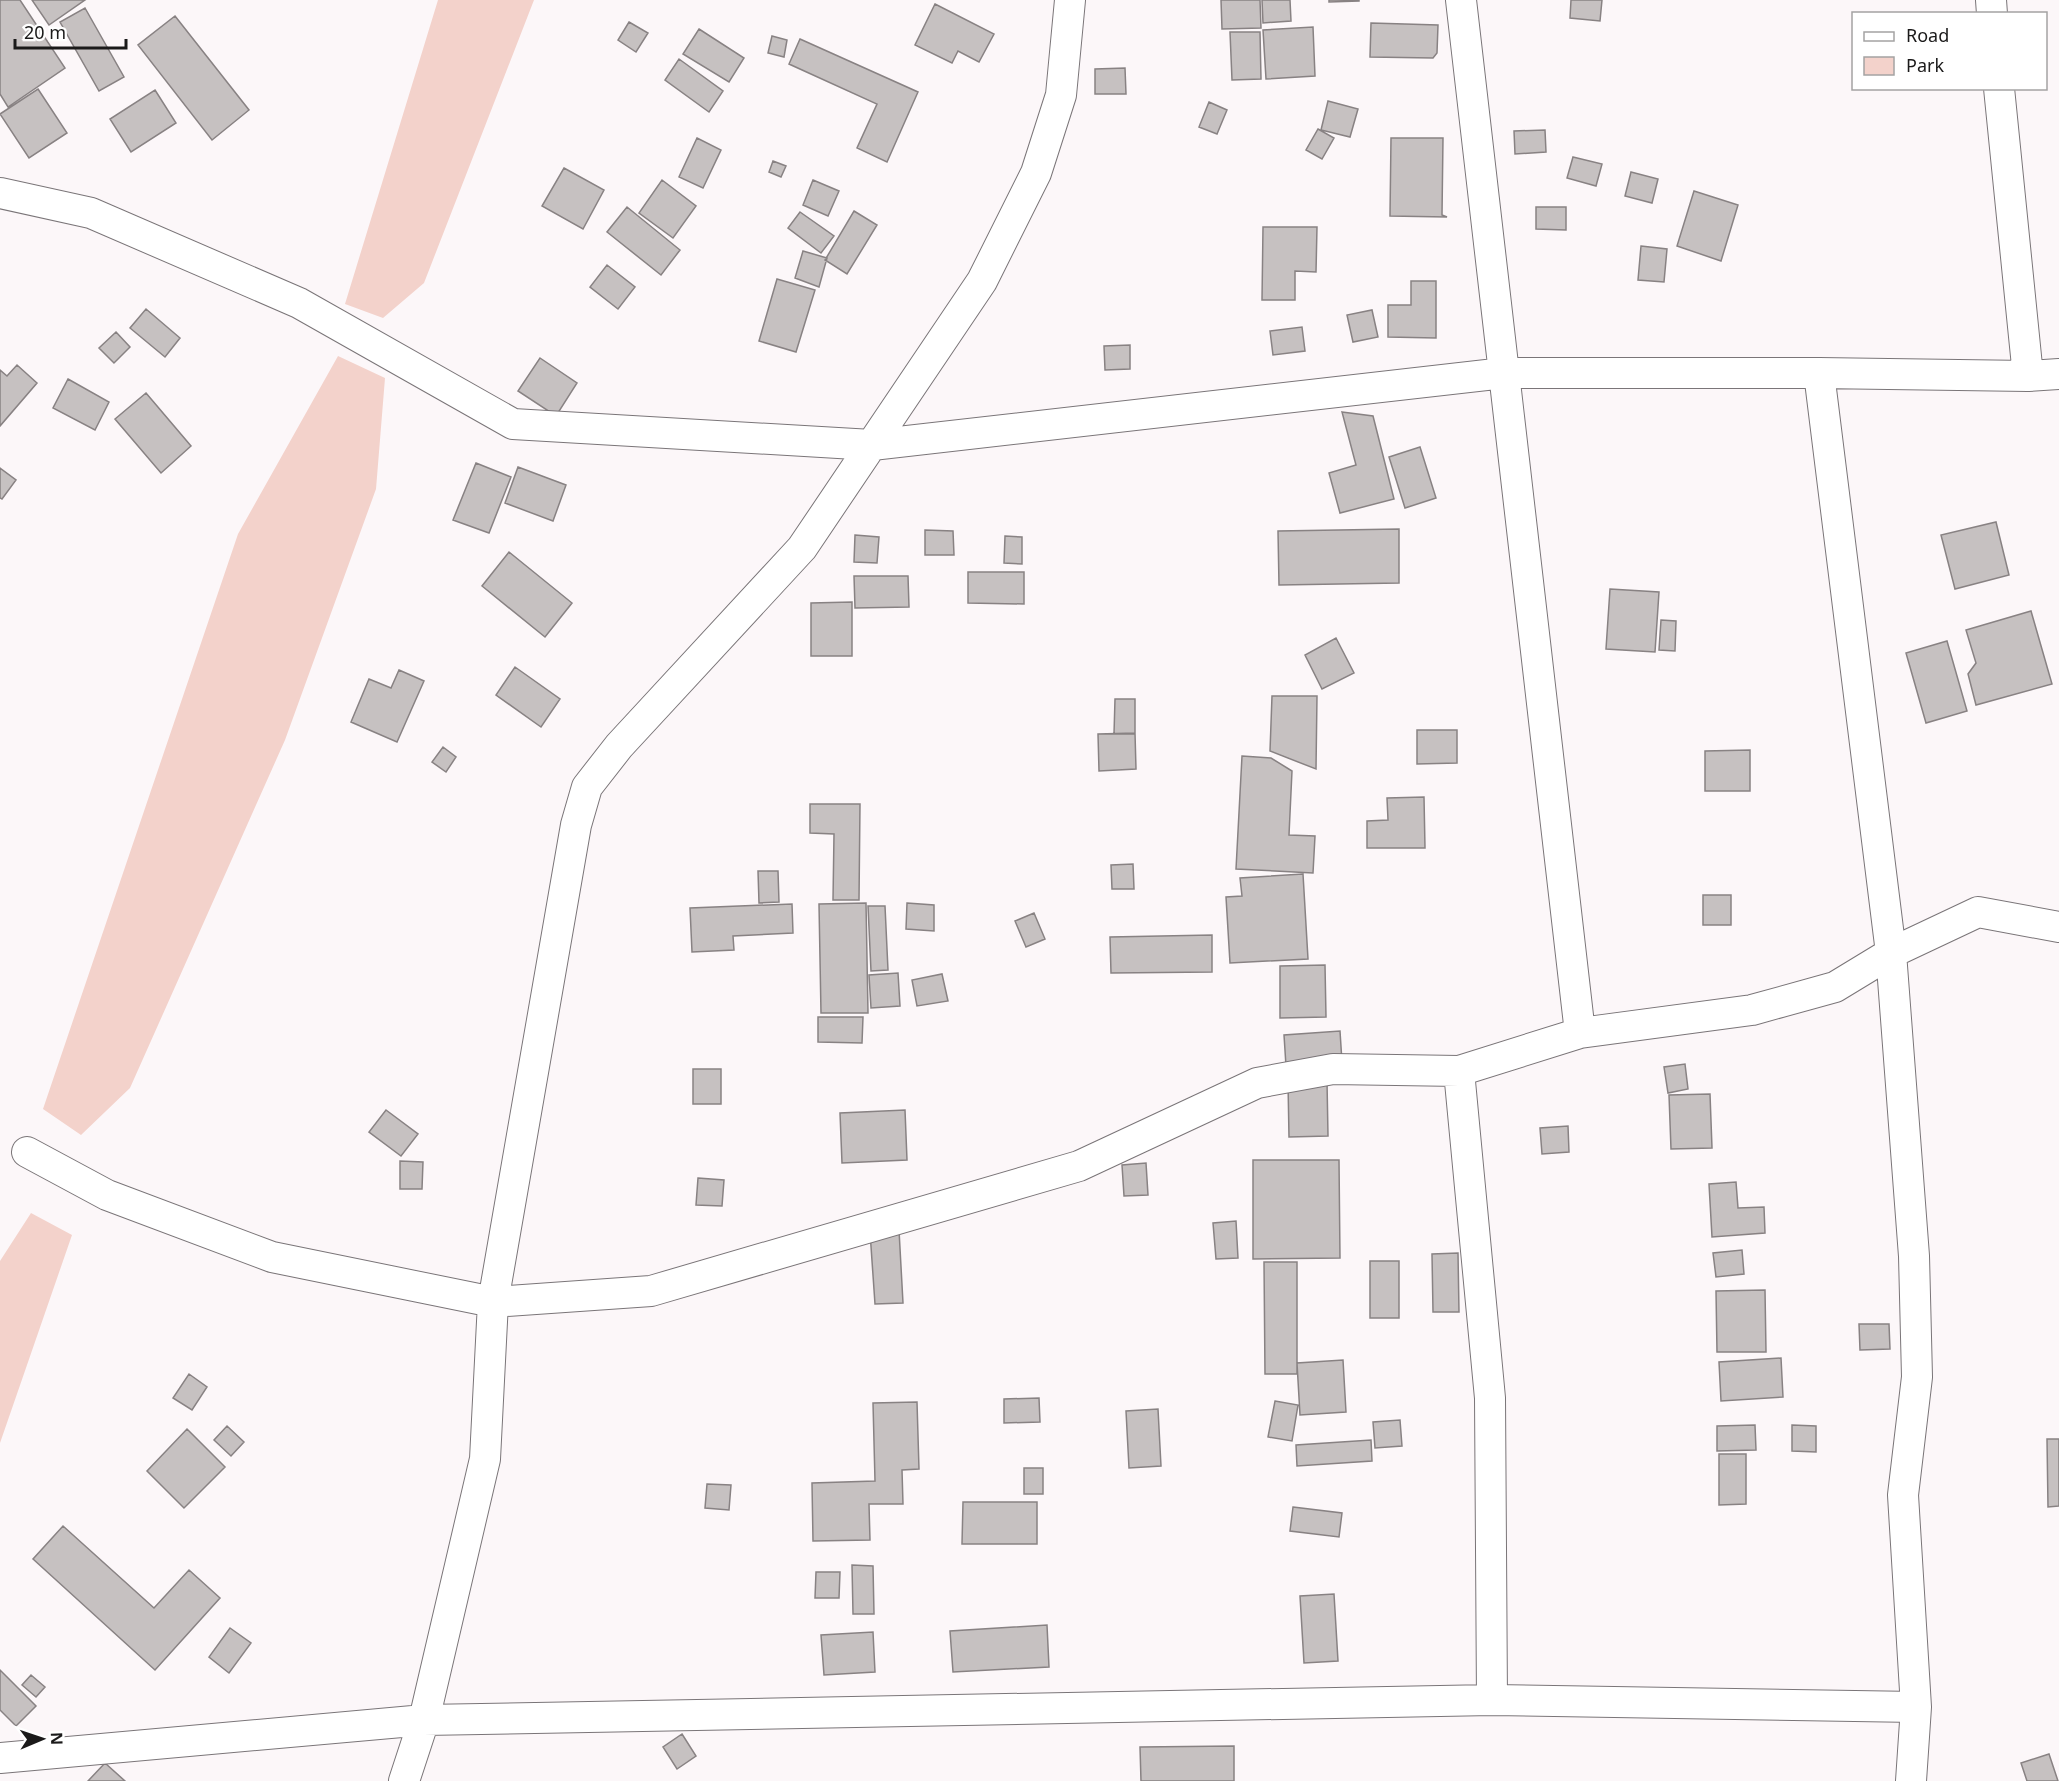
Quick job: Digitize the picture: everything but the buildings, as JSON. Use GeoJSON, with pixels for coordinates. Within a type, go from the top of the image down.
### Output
{"type":"FeatureCollection","features":[{"type":"Feature","properties":{"kind":"street"},"geometry":{"type":"LineString","coordinates":[[404,1781],[424,1720],[485,1459],[493,1302],[574,837],[587,787],[619,746],[802,548],[982,282],[1036,173],[1061,95],[1070,0]]}},
{"type":"Feature","properties":{"kind":"street"},"geometry":{"type":"LineString","coordinates":[[1461,0],[1580,1033]]}},
{"type":"Feature","properties":{"kind":"street"},"geometry":{"type":"LineString","coordinates":[[2000,90],[2028,376]]}},
{"type":"Feature","properties":{"kind":"street"},"geometry":{"type":"LineString","coordinates":[[0,193],[91,213],[299,303],[513,424],[872,445],[1504,373],[1819,373],[2028,376],[2059,374]]}},
{"type":"Feature","properties":{"kind":"street"},"geometry":{"type":"LineString","coordinates":[[1819,373],[1891,954],[1914,1256],[1917,1377],[1903,1495],[1916,1707],[1911,1781]]}},
{"type":"Feature","properties":{"kind":"street"},"geometry":{"type":"LineString","coordinates":[[27,1152],[107,1196],[272,1257],[493,1302],[651,1292],[1079,1166],[1257,1083],[1333,1069],[1459,1071],[1580,1033],[1752,1010],[1835,987],[1891,954],[1978,912],[2059,927]]}},
{"type":"Feature","properties":{"kind":"street"},"geometry":{"type":"LineString","coordinates":[[1459,1071],[1490,1398],[1492,1700]]}},
{"type":"Feature","properties":{"kind":"street"},"geometry":{"type":"LineString","coordinates":[[0,1758],[424,1720],[1492,1700],[1916,1707]]}},
{"type":"Feature","properties":{"kind":"green space"},"geometry":{"type":"Polygon","coordinates":[[[438,0],[534,0],[424,283],[383,318],[345,304],[438,0]]]}},
{"type":"Feature","properties":{"kind":"green space"},"geometry":{"type":"Polygon","coordinates":[[[338,356],[385,378],[376,489],[285,740],[130,1088],[81,1135],[43,1109],[238,534],[338,356]]]}},
{"type":"Feature","properties":{"kind":"green space"},"geometry":{"type":"Polygon","coordinates":[[[31,1213],[72,1235],[0,1443],[0,1261],[31,1213]]]}}]}
